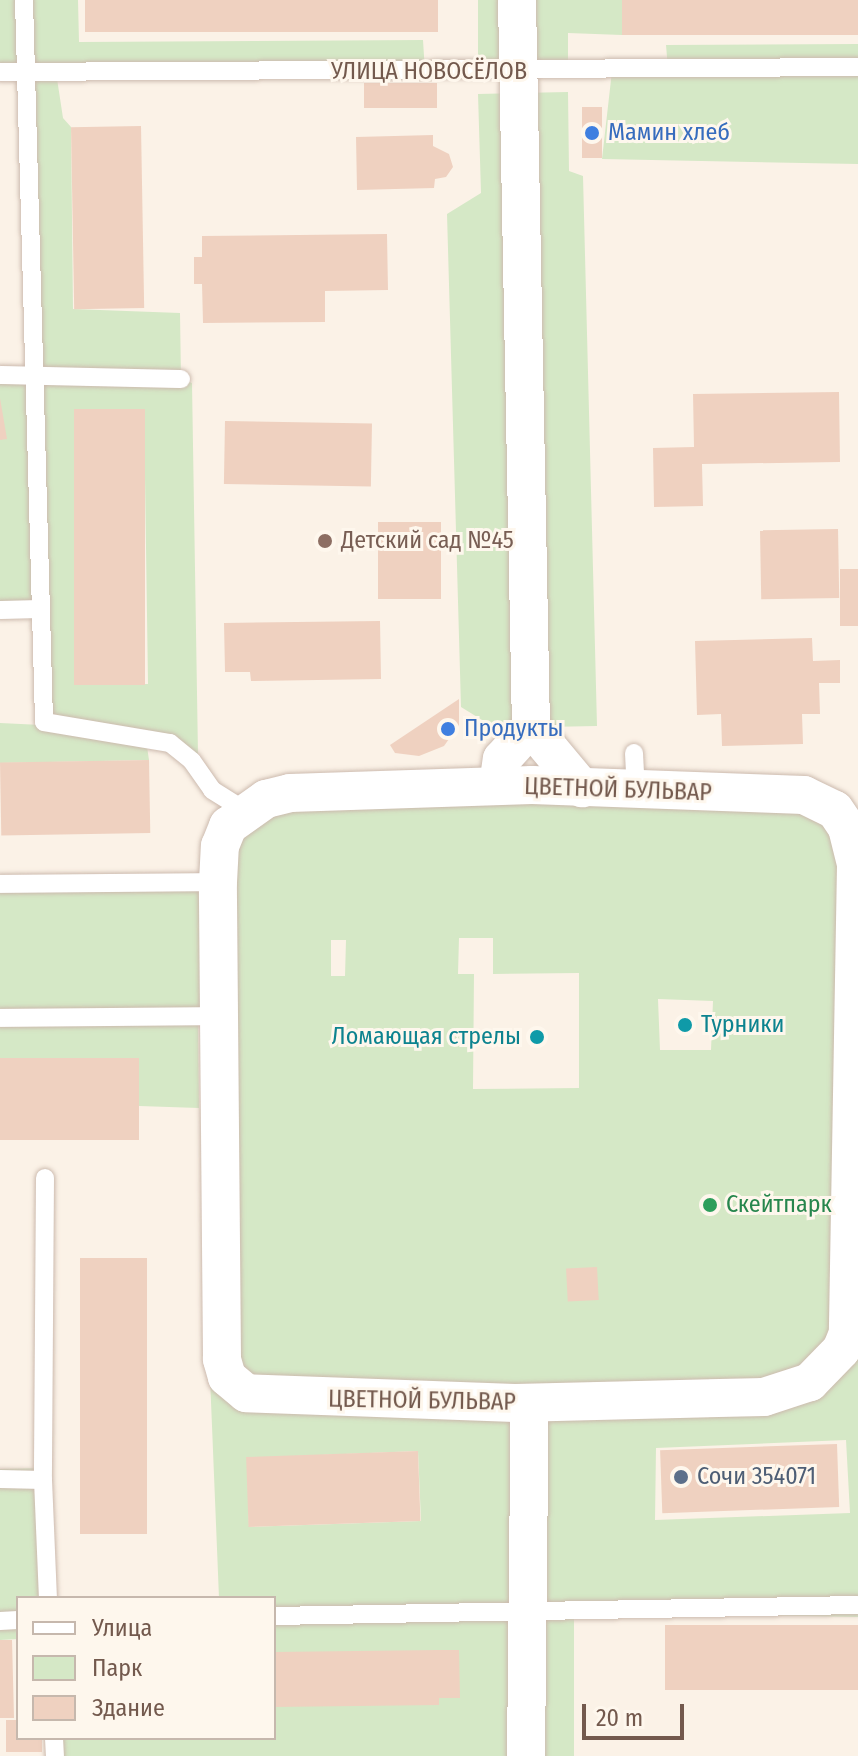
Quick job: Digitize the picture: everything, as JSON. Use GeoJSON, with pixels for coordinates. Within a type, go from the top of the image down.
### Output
{"type":"FeatureCollection","features":[{"type":"Feature","properties":{"kind":"street"},"geometry":{"type":"LineString","coordinates":[[517,0],[531,727],[582,788]]}},
{"type":"Feature","properties":{"kind":"street"},"geometry":{"type":"LineString","coordinates":[[498,786],[502,759],[531,727]]}},
{"type":"Feature","properties":{"kind":"street","name":"ЦВЕТНОЙ БУЛЬВАР"},"geometry":{"type":"LineString","coordinates":[[498,786],[636,793],[804,795],[835,810],[847,828],[857,865],[848,1333],[841,1350],[810,1382],[764,1397],[530,1403],[262,1397],[235,1387],[222,1359],[218,882],[220,846],[228,826],[245,811],[290,793],[498,786]]}},
{"type":"Feature","properties":{"kind":"street"},"geometry":{"type":"LineString","coordinates":[[526,1756],[530,1403]]}},
{"type":"Feature","properties":{"kind":"lane"},"geometry":{"type":"LineString","coordinates":[[24,0],[44,722],[170,743],[192,761],[212,790],[245,811]]}},
{"type":"Feature","properties":{"kind":"lane","name":"УЛИЦА НОВОСЁЛОВ"},"geometry":{"type":"LineString","coordinates":[[0,72],[518,72],[858,67]]}},
{"type":"Feature","properties":{"kind":"lane"},"geometry":{"type":"LineString","coordinates":[[0,375],[181,379]]}},
{"type":"Feature","properties":{"kind":"lane"},"geometry":{"type":"LineString","coordinates":[[0,610],[41,609]]}},
{"type":"Feature","properties":{"kind":"lane"},"geometry":{"type":"LineString","coordinates":[[634,753],[636,793]]}},
{"type":"Feature","properties":{"kind":"lane"},"geometry":{"type":"LineString","coordinates":[[0,884],[218,882]]}},
{"type":"Feature","properties":{"kind":"lane"},"geometry":{"type":"LineString","coordinates":[[0,1018],[220,1016]]}},
{"type":"Feature","properties":{"kind":"lane"},"geometry":{"type":"LineString","coordinates":[[45,1178],[43,1480],[48,1596]]}},
{"type":"Feature","properties":{"kind":"lane"},"geometry":{"type":"LineString","coordinates":[[0,1479],[43,1480]]}},
{"type":"Feature","properties":{"kind":"lane"},"geometry":{"type":"LineString","coordinates":[[276,1616],[858,1605]]}},
{"type":"Feature","properties":{"kind":"green space"},"geometry":{"type":"Polygon","coordinates":[[[0,0],[78,0],[79,42],[423,40],[425,72],[56,72],[63,118],[71,127],[73,309],[180,313],[181,379],[192,383],[198,755],[183,752],[182,741],[146,740],[149,760],[0,763],[0,723],[62,726],[44,722],[41,610],[0,610],[0,375],[34,376],[26,72],[0,72],[0,0]],[[144,409],[74,410],[77,685],[148,684],[144,409]]]}},
{"type":"Feature","properties":{"kind":"green space"},"geometry":{"type":"Polygon","coordinates":[[[478,0],[622,0],[622,35],[568,33],[568,71],[478,72],[478,0]]]}},
{"type":"Feature","properties":{"kind":"green space"},"geometry":{"type":"Polygon","coordinates":[[[858,44],[858,164],[602,159],[612,71],[668,69],[666,45],[858,44]]]}},
{"type":"Feature","properties":{"kind":"green space"},"geometry":{"type":"Polygon","coordinates":[[[568,92],[569,171],[583,176],[597,726],[495,728],[461,707],[447,214],[481,193],[478,94],[568,92]]]}},
{"type":"Feature","properties":{"kind":"green space"},"geometry":{"type":"Polygon","coordinates":[[[290,793],[835,810],[858,1009],[858,1617],[574,1612],[574,1756],[55,1756],[54,1740],[276,1740],[276,1596],[219,1596],[210,1377],[219,1016],[198,1017],[199,1108],[139,1106],[138,1059],[0,1058],[0,884],[217,882],[220,846],[290,793]],[[459,938],[458,974],[474,974],[473,1089],[579,1088],[579,973],[493,974],[493,938],[459,938]],[[331,940],[331,976],[345,976],[346,940],[331,940]],[[658,999],[660,1050],[711,1050],[713,1001],[658,999]],[[846,1440],[656,1448],[655,1520],[850,1513],[846,1440]],[[418,1451],[247,1458],[249,1527],[421,1521],[418,1451]]]}},
{"type":"Feature","properties":{"kind":"green space"},"geometry":{"type":"Polygon","coordinates":[[[44,1468],[48,1596],[16,1596],[16,1639],[0,1640],[0,1469],[44,1468]]]}},
{"type":"Feature","properties":{"kind":"building"},"geometry":{"type":"Polygon","coordinates":[[[85,0],[438,0],[438,32],[85,32],[85,0]]]}},
{"type":"Feature","properties":{"kind":"building"},"geometry":{"type":"Polygon","coordinates":[[[622,0],[858,0],[858,35],[622,35],[622,0]]]}},
{"type":"Feature","properties":{"kind":"building"},"geometry":{"type":"Polygon","coordinates":[[[364,83],[437,83],[437,108],[364,108],[364,83]]]}},
{"type":"Feature","properties":{"kind":"building","name":"Мамин хлеб"},"geometry":{"type":"Polygon","coordinates":[[[582,107],[602,107],[602,158],[582,158],[582,107]]]}},
{"type":"Feature","properties":{"kind":"building"},"geometry":{"type":"Polygon","coordinates":[[[141,126],[144,308],[74,309],[71,127],[141,126]]]}},
{"type":"Feature","properties":{"kind":"building"},"geometry":{"type":"Polygon","coordinates":[[[433,135],[433,146],[449,154],[453,167],[446,177],[435,179],[434,188],[357,190],[356,137],[433,135]]]}},
{"type":"Feature","properties":{"kind":"building"},"geometry":{"type":"Polygon","coordinates":[[[387,234],[388,290],[325,291],[325,322],[203,323],[202,284],[194,284],[194,257],[202,257],[202,236],[387,234]]]}},
{"type":"Feature","properties":{"kind":"building"},"geometry":{"type":"Polygon","coordinates":[[[839,392],[840,462],[702,464],[703,506],[654,507],[653,448],[694,447],[693,394],[839,392]]]}},
{"type":"Feature","properties":{"kind":"building"},"geometry":{"type":"Polygon","coordinates":[[[0,398],[7,439],[0,440],[0,398]]]}},
{"type":"Feature","properties":{"kind":"building"},"geometry":{"type":"Polygon","coordinates":[[[74,409],[145,409],[145,685],[74,685],[74,409]]]}},
{"type":"Feature","properties":{"kind":"building"},"geometry":{"type":"Polygon","coordinates":[[[225,421],[372,424],[371,487],[224,484],[225,421]]]}},
{"type":"Feature","properties":{"kind":"building"},"geometry":{"type":"Polygon","coordinates":[[[378,522],[441,522],[441,599],[378,599],[378,522]]]}},
{"type":"Feature","properties":{"kind":"building"},"geometry":{"type":"Polygon","coordinates":[[[838,529],[839,598],[761,599],[760,530],[838,529]]]}},
{"type":"Feature","properties":{"kind":"building"},"geometry":{"type":"Polygon","coordinates":[[[840,569],[858,569],[858,626],[840,626],[840,569]]]}},
{"type":"Feature","properties":{"kind":"building"},"geometry":{"type":"Polygon","coordinates":[[[380,621],[381,679],[251,681],[250,672],[225,672],[224,623],[380,621]]]}},
{"type":"Feature","properties":{"kind":"building"},"geometry":{"type":"Polygon","coordinates":[[[812,638],[813,661],[840,660],[840,683],[819,683],[820,714],[802,714],[803,744],[722,746],[721,714],[697,715],[695,641],[812,638]]]}},
{"type":"Feature","properties":{"kind":"building"},"geometry":{"type":"Polygon","coordinates":[[[459,699],[459,725],[444,746],[419,756],[395,753],[390,745],[459,699]]]}},
{"type":"Feature","properties":{"kind":"building"},"geometry":{"type":"Polygon","coordinates":[[[149,760],[150,833],[1,836],[0,763],[149,760]]]}},
{"type":"Feature","properties":{"kind":"building"},"geometry":{"type":"Polygon","coordinates":[[[0,1058],[139,1058],[139,1140],[0,1140],[0,1058]]]}},
{"type":"Feature","properties":{"kind":"building"},"geometry":{"type":"Polygon","coordinates":[[[80,1258],[147,1258],[147,1534],[80,1534],[80,1258]]]}},
{"type":"Feature","properties":{"kind":"building"},"geometry":{"type":"Polygon","coordinates":[[[597,1267],[599,1300],[568,1302],[566,1269],[597,1267]]]}},
{"type":"Feature","properties":{"kind":"building"},"geometry":{"type":"Polygon","coordinates":[[[837,1444],[839,1507],[662,1513],[660,1450],[837,1444]]]}},
{"type":"Feature","properties":{"kind":"building"},"geometry":{"type":"Polygon","coordinates":[[[418,1451],[420,1521],[249,1527],[246,1457],[418,1451]]]}},
{"type":"Feature","properties":{"kind":"building"},"geometry":{"type":"Polygon","coordinates":[[[665,1625],[858,1625],[858,1690],[665,1690],[665,1625]]]}},
{"type":"Feature","properties":{"kind":"building"},"geometry":{"type":"Polygon","coordinates":[[[0,1640],[12,1640],[14,1718],[0,1718],[0,1640]]]}},
{"type":"Feature","properties":{"kind":"building"},"geometry":{"type":"Polygon","coordinates":[[[459,1650],[460,1698],[439,1698],[439,1705],[276,1707],[276,1652],[459,1650]]]}},
{"type":"Feature","properties":{"kind":"building"},"geometry":{"type":"Polygon","coordinates":[[[6,1720],[16,1720],[16,1740],[42,1740],[42,1752],[6,1752],[6,1720]]]}},
{"type":"Feature","properties":{"kind":"place","name":"Мамин хлеб"},"geometry":{"type":"Point","coordinates":[592,133]}},
{"type":"Feature","properties":{"kind":"place","name":"Детский сад №45"},"geometry":{"type":"Point","coordinates":[325,541]}},
{"type":"Feature","properties":{"kind":"place","name":"Продукты"},"geometry":{"type":"Point","coordinates":[448,729]}},
{"type":"Feature","properties":{"kind":"place","name":"Турники"},"geometry":{"type":"Point","coordinates":[685,1025]}},
{"type":"Feature","properties":{"kind":"place","name":"Ломающая стрелы"},"geometry":{"type":"Point","coordinates":[537,1037]}},
{"type":"Feature","properties":{"kind":"place","name":"Скейтпарк"},"geometry":{"type":"Point","coordinates":[710,1205]}},
{"type":"Feature","properties":{"kind":"place","name":"Сочи 354071"},"geometry":{"type":"Point","coordinates":[681,1477]}}]}
